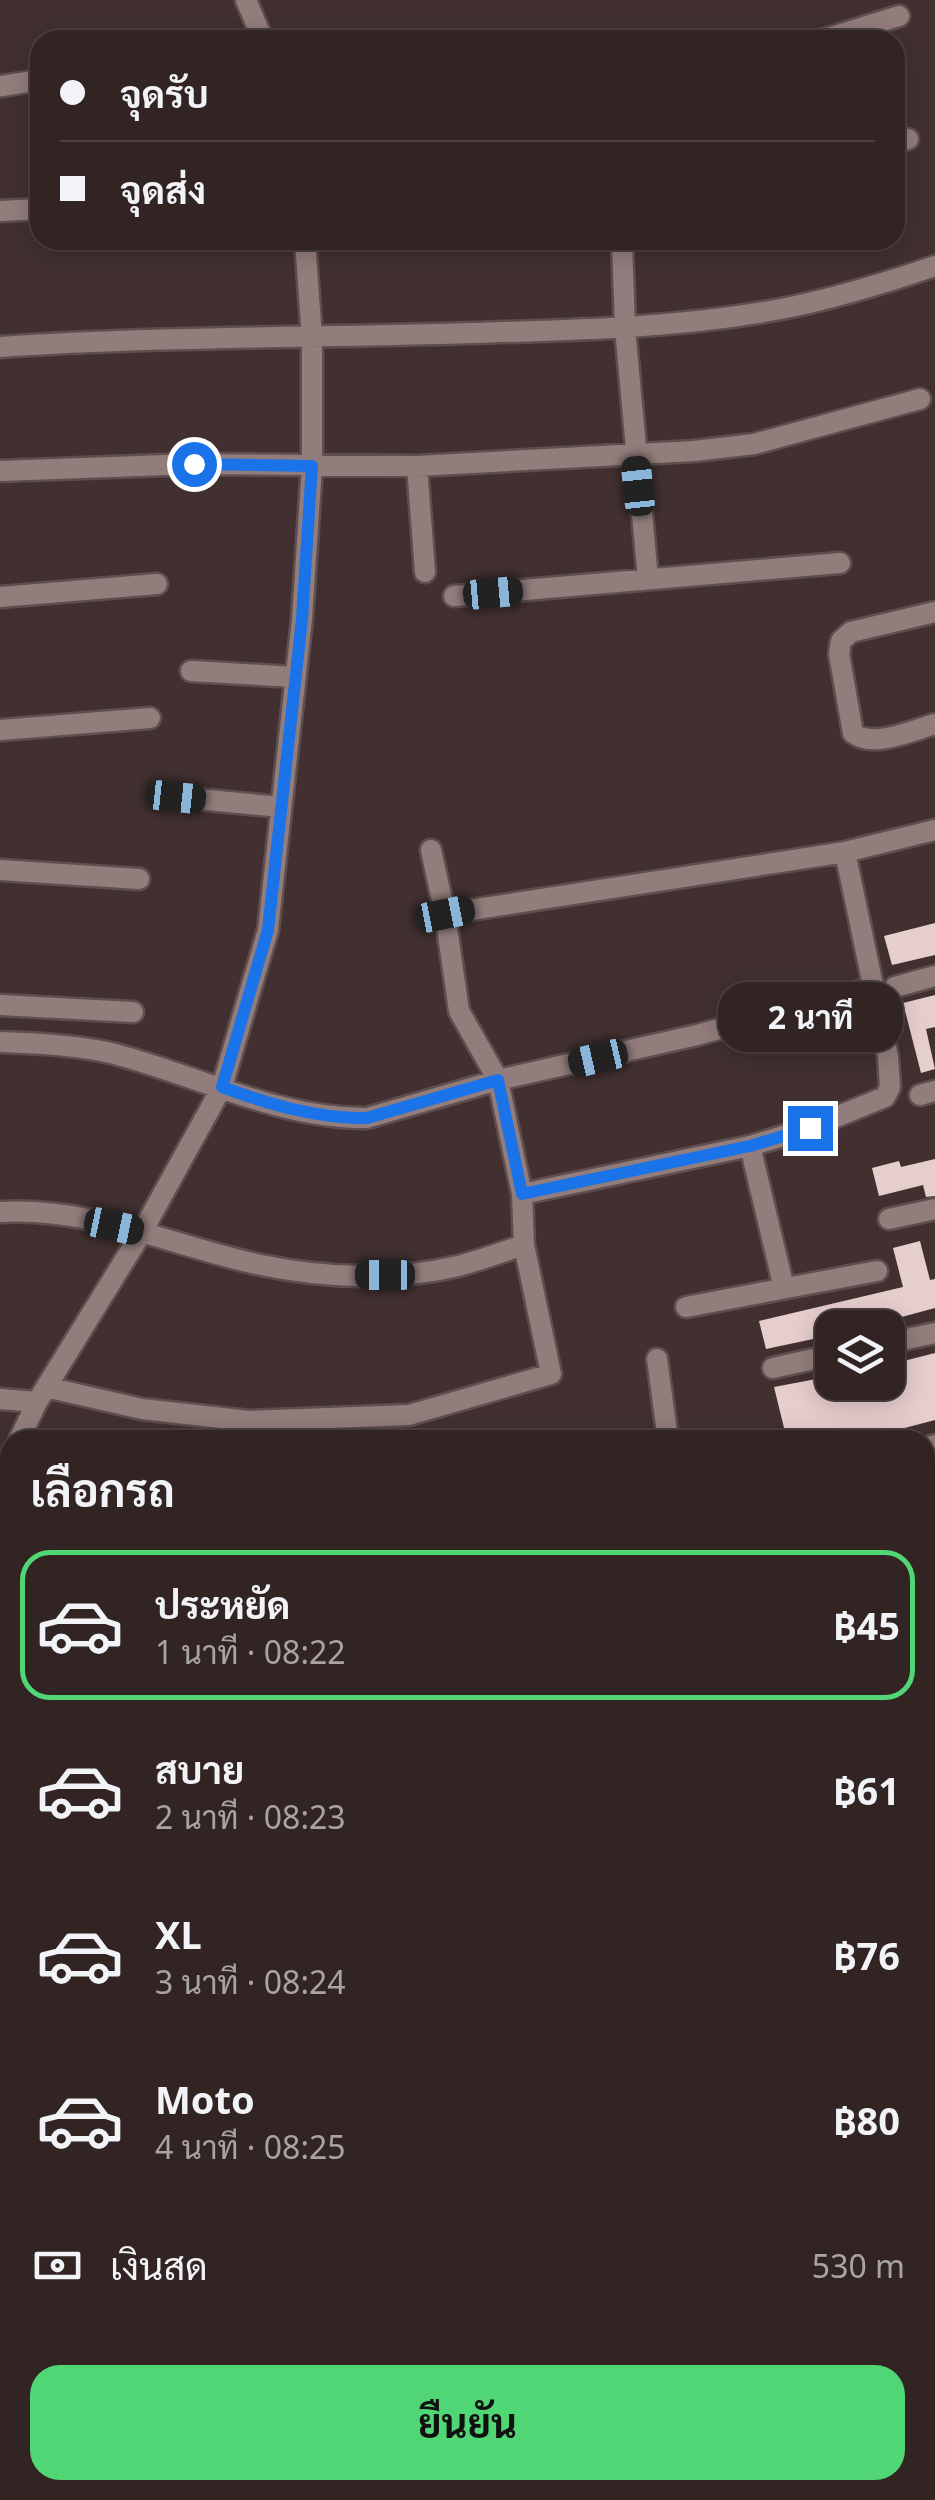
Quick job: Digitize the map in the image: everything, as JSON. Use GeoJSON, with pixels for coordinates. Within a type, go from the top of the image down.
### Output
{"type":"FeatureCollection","features":[{"type":"Feature","properties":{"kind":"street"},"geometry":{"type":"LineString","coordinates":[[246,0],[258,30]]}},
{"type":"Feature","properties":{"kind":"street"},"geometry":{"type":"LineString","coordinates":[[854,30],[899,16]]}},
{"type":"Feature","properties":{"kind":"street"},"geometry":{"type":"LineString","coordinates":[[2,86],[30,82]]}},
{"type":"Feature","properties":{"kind":"street"},"geometry":{"type":"LineString","coordinates":[[0,212],[30,210]]}},
{"type":"Feature","properties":{"kind":"street"},"geometry":{"type":"LineString","coordinates":[[24,1430],[142,1232],[222,1087],[268,930],[312,466],[312,338],[306,250]]}},
{"type":"Feature","properties":{"kind":"street"},"geometry":{"type":"LineString","coordinates":[[622,250],[625,328],[648,579]]}},
{"type":"Feature","properties":{"kind":"street"},"geometry":{"type":"LineString","coordinates":[[0,347],[625,328],[781,309],[935,266]]}},
{"type":"Feature","properties":{"kind":"street"},"geometry":{"type":"LineString","coordinates":[[0,470],[174,464],[418,466],[635,454],[754,444],[920,399]]}},
{"type":"Feature","properties":{"kind":"street"},"geometry":{"type":"LineString","coordinates":[[418,466],[425,572]]}},
{"type":"Feature","properties":{"kind":"street"},"geometry":{"type":"LineString","coordinates":[[454,596],[840,563]]}},
{"type":"Feature","properties":{"kind":"street"},"geometry":{"type":"LineString","coordinates":[[0,597],[157,584]]}},
{"type":"Feature","properties":{"kind":"street"},"geometry":{"type":"LineString","coordinates":[[935,612],[851,632],[841,641],[839,654],[853,734],[872,740],[935,724]]}},
{"type":"Feature","properties":{"kind":"street"},"geometry":{"type":"LineString","coordinates":[[191,671],[295,677]]}},
{"type":"Feature","properties":{"kind":"street"},"geometry":{"type":"LineString","coordinates":[[0,730],[150,718]]}},
{"type":"Feature","properties":{"kind":"street"},"geometry":{"type":"LineString","coordinates":[[176,797],[281,807]]}},
{"type":"Feature","properties":{"kind":"street"},"geometry":{"type":"LineString","coordinates":[[445,914],[845,852],[935,830]]}},
{"type":"Feature","properties":{"kind":"street"},"geometry":{"type":"LineString","coordinates":[[0,1399],[42,1394],[250,1421],[409,1415],[551,1374],[524,1244],[522,1194],[498,1080],[459,1010],[431,850]]}},
{"type":"Feature","properties":{"kind":"street"},"geometry":{"type":"LineString","coordinates":[[522,1194],[750,1146],[810,1128],[885,1097],[890,1087],[885,987],[845,852]]}},
{"type":"Feature","properties":{"kind":"street"},"geometry":{"type":"LineString","coordinates":[[0,870],[139,879]]}},
{"type":"Feature","properties":{"kind":"street"},"geometry":{"type":"LineString","coordinates":[[0,1042],[111,1053],[264,1103],[345,1118],[367,1118],[498,1080],[935,976]]}},
{"type":"Feature","properties":{"kind":"street"},"geometry":{"type":"LineString","coordinates":[[0,1005],[134,1012]]}},
{"type":"Feature","properties":{"kind":"street"},"geometry":{"type":"LineString","coordinates":[[750,1146],[784,1288]]}},
{"type":"Feature","properties":{"kind":"street"},"geometry":{"type":"LineString","coordinates":[[889,1220],[935,1209]]}},
{"type":"Feature","properties":{"kind":"street"},"geometry":{"type":"LineString","coordinates":[[0,1212],[59,1214],[260,1264],[323,1274],[385,1275],[456,1266],[524,1244]]}},
{"type":"Feature","properties":{"kind":"street"},"geometry":{"type":"LineString","coordinates":[[686,1308],[876,1271]]}},
{"type":"Feature","properties":{"kind":"street"},"geometry":{"type":"LineString","coordinates":[[905,1339],[935,1333]]}},
{"type":"Feature","properties":{"kind":"street"},"geometry":{"type":"LineString","coordinates":[[656,1359],[667,1430]]}},
{"type":"Feature","properties":{"kind":"street"},"geometry":{"type":"LineString","coordinates":[[773,1368],[815,1359]]}},
{"type":"Feature","properties":{"kind":"building"},"geometry":{"type":"Polygon","coordinates":[[[935,923],[935,955],[892,965],[884,936],[935,923]]]}},
{"type":"Feature","properties":{"kind":"building"},"geometry":{"type":"Polygon","coordinates":[[[935,995],[935,1027],[926,1029],[935,1069],[921,1073],[903,1003],[935,995]]]}},
{"type":"Feature","properties":{"kind":"building"},"geometry":{"type":"Polygon","coordinates":[[[935,1159],[935,1196],[926,1197],[923,1185],[879,1196],[872,1168],[899,1161],[901,1167],[935,1159]]]}},
{"type":"Feature","properties":{"kind":"building"},"geometry":{"type":"Polygon","coordinates":[[[920,1241],[930,1280],[935,1279],[935,1308],[905,1316],[905,1310],[815,1310],[815,1339],[766,1349],[759,1321],[903,1287],[893,1248],[920,1241]]]}},
{"type":"Feature","properties":{"kind":"building"},"geometry":{"type":"Polygon","coordinates":[[[935,1353],[935,1420],[897,1430],[785,1430],[774,1387],[815,1379],[815,1400],[905,1400],[905,1361],[935,1353]]]}},
{"type":"Feature","properties":{"kind":"route"},"geometry":{"type":"LineString","coordinates":[[194,464],[312,466],[302,619],[268,930],[222,1087],[264,1103],[345,1118],[367,1118],[498,1080],[522,1194],[750,1146],[810,1128]]}}]}
